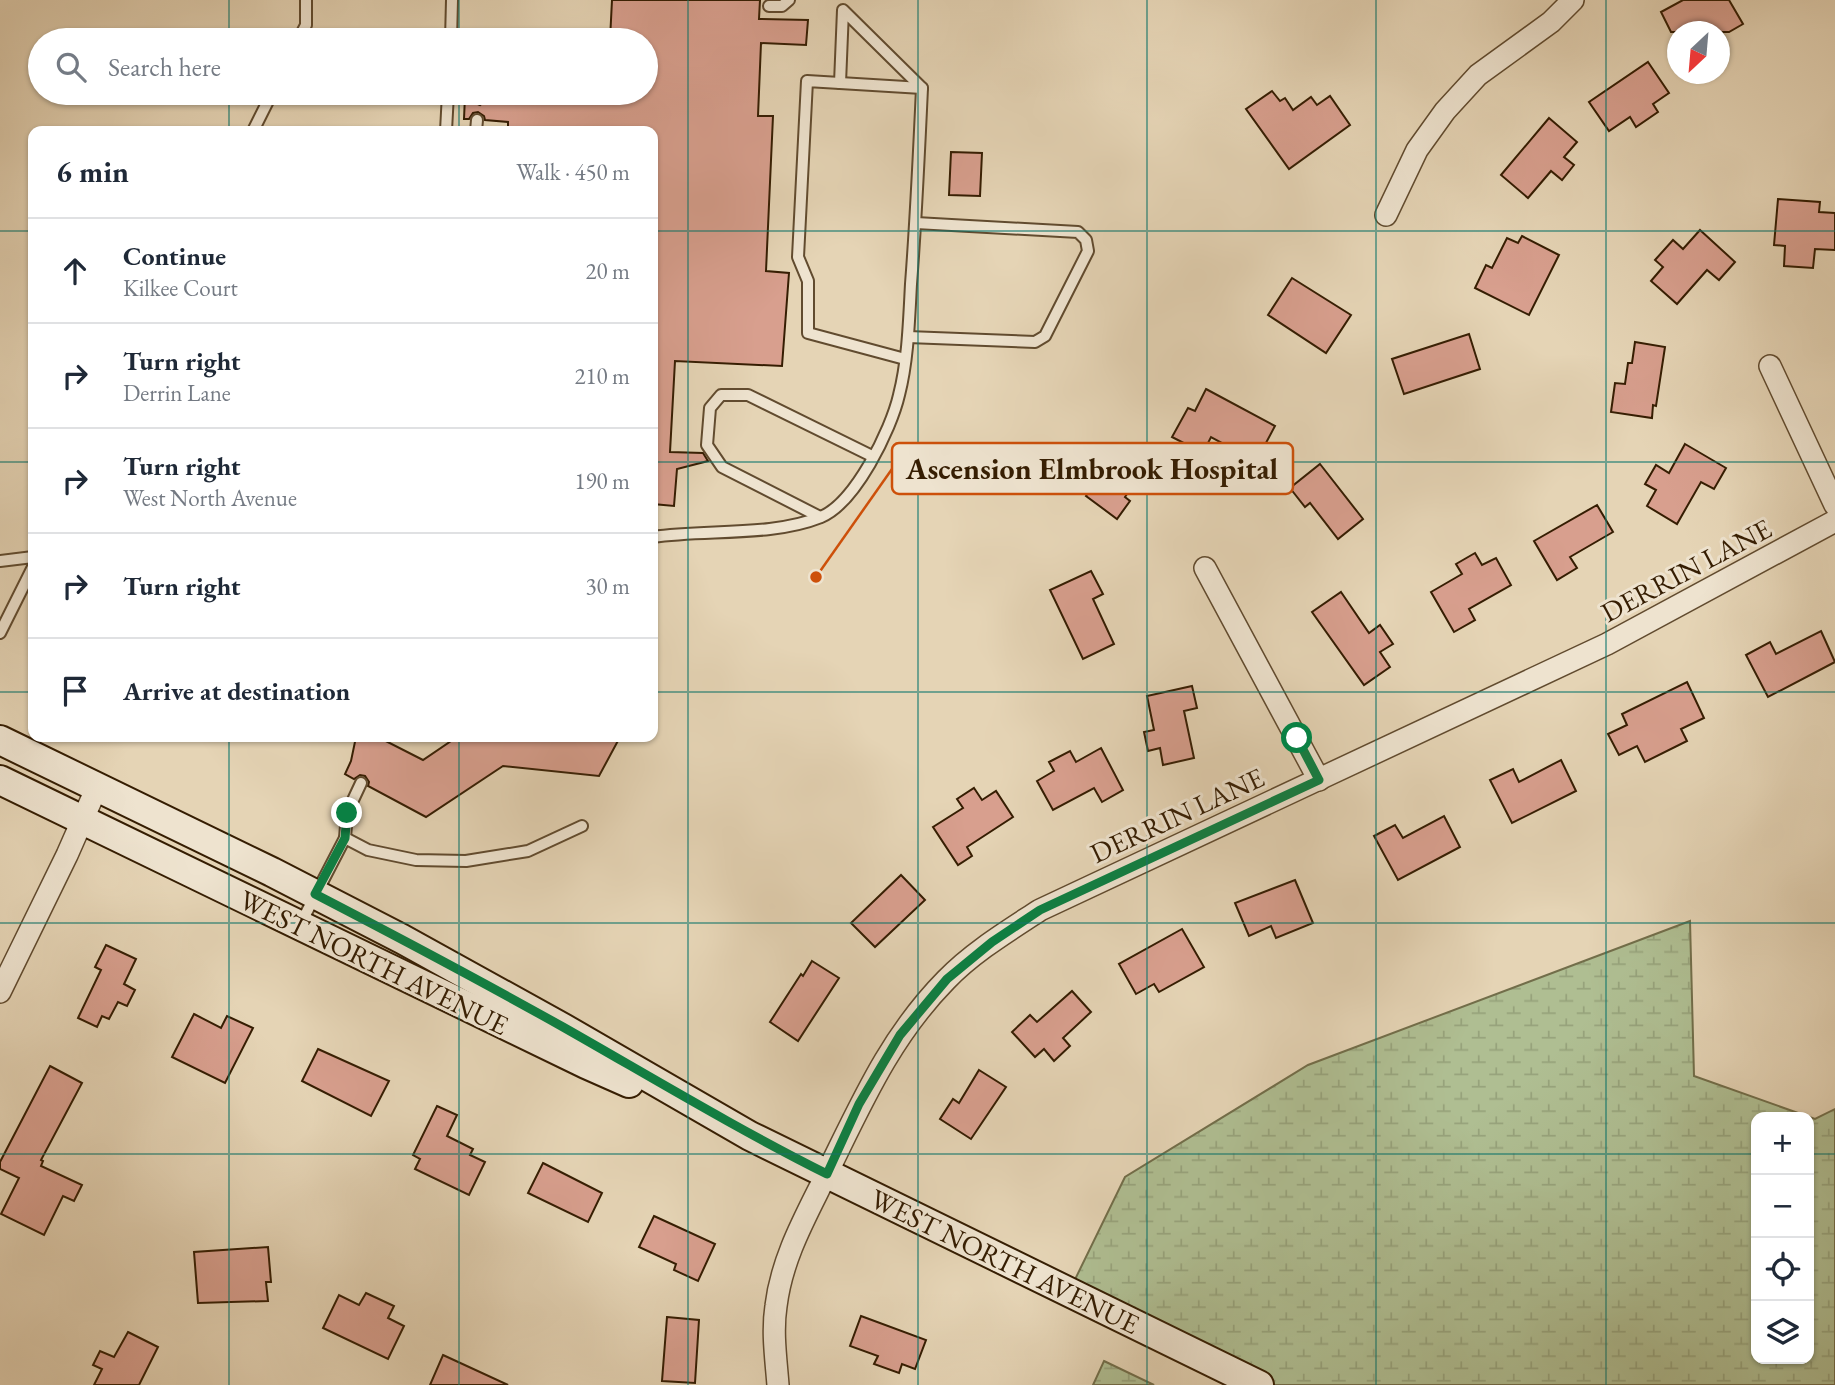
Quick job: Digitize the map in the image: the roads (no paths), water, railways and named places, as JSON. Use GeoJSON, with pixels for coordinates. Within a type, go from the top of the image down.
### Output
{"type":"FeatureCollection","features":[{"type":"Feature","properties":{"kind":"main road","name":"WEST NORTH AVENUE"},"geometry":{"type":"LineString","coordinates":[[1,734],[87,782],[402,939],[564,1028],[750,1136]]}},
{"type":"Feature","properties":{"kind":"main road","name":"WEST NORTH AVENUE"},"geometry":{"type":"LineString","coordinates":[[0,780],[586,1064],[750,1136],[1259,1385]]}},
{"type":"Feature","properties":{"kind":"street"},"geometry":{"type":"LineString","coordinates":[[1386,215],[1417,150],[1445,111],[1478,75],[1551,22],[1573,0]]}},
{"type":"Feature","properties":{"kind":"street"},"geometry":{"type":"LineString","coordinates":[[1770,366],[1835,505]]}},
{"type":"Feature","properties":{"kind":"street","name":"DERRIN LANE"},"geometry":{"type":"LineString","coordinates":[[778,1385],[774,1328],[782,1276],[791,1247],[859,1104],[900,1035],[947,979],[992,942],[1040,910],[1607,644],[1835,522]]}},
{"type":"Feature","properties":{"kind":"street"},"geometry":{"type":"LineString","coordinates":[[1205,568],[1319,780]]}},
{"type":"Feature","properties":{"kind":"street"},"geometry":{"type":"LineString","coordinates":[[0,992],[82,820],[87,782]]}},
{"type":"Feature","properties":{"kind":"lane"},"geometry":{"type":"LineString","coordinates":[[304,28],[306,0]]}},
{"type":"Feature","properties":{"kind":"lane"},"geometry":{"type":"LineString","coordinates":[[452,28],[453,0]]}},
{"type":"Feature","properties":{"kind":"lane"},"geometry":{"type":"LineString","coordinates":[[769,6],[782,6],[789,0]]}},
{"type":"Feature","properties":{"kind":"lane"},"geometry":{"type":"LineString","coordinates":[[658,537],[783,527],[820,517],[835,509],[852,492],[890,422],[900,395],[908,337],[922,88],[843,10],[840,83]]}},
{"type":"Feature","properties":{"kind":"lane"},"geometry":{"type":"LineString","coordinates":[[905,359],[808,333],[808,281],[799,257],[807,81],[922,88]]}},
{"type":"Feature","properties":{"kind":"lane"},"geometry":{"type":"LineString","coordinates":[[256,126],[266,105]]}},
{"type":"Feature","properties":{"kind":"lane"},"geometry":{"type":"LineString","coordinates":[[446,126],[447,105]]}},
{"type":"Feature","properties":{"kind":"lane"},"geometry":{"type":"LineString","coordinates":[[908,337],[1035,342],[1045,336],[1088,251],[1086,240],[1078,232],[916,223]]}},
{"type":"Feature","properties":{"kind":"lane"},"geometry":{"type":"LineString","coordinates":[[820,517],[722,467],[707,445],[710,408],[720,395],[748,395],[872,456]]}},
{"type":"Feature","properties":{"kind":"lane"},"geometry":{"type":"LineString","coordinates":[[0,561],[28,558]]}},
{"type":"Feature","properties":{"kind":"lane"},"geometry":{"type":"LineString","coordinates":[[0,633],[28,577]]}},
{"type":"Feature","properties":{"kind":"lane"},"geometry":{"type":"LineString","coordinates":[[299,926],[345,838],[347,813],[361,783]]}},
{"type":"Feature","properties":{"kind":"lane"},"geometry":{"type":"LineString","coordinates":[[345,838],[368,850],[416,860],[466,861],[528,851],[582,826]]}},
{"type":"Feature","properties":{"kind":"place","name":"Ascension Elmbrook Hospital"},"geometry":{"type":"Point","coordinates":[816,577]}}]}
